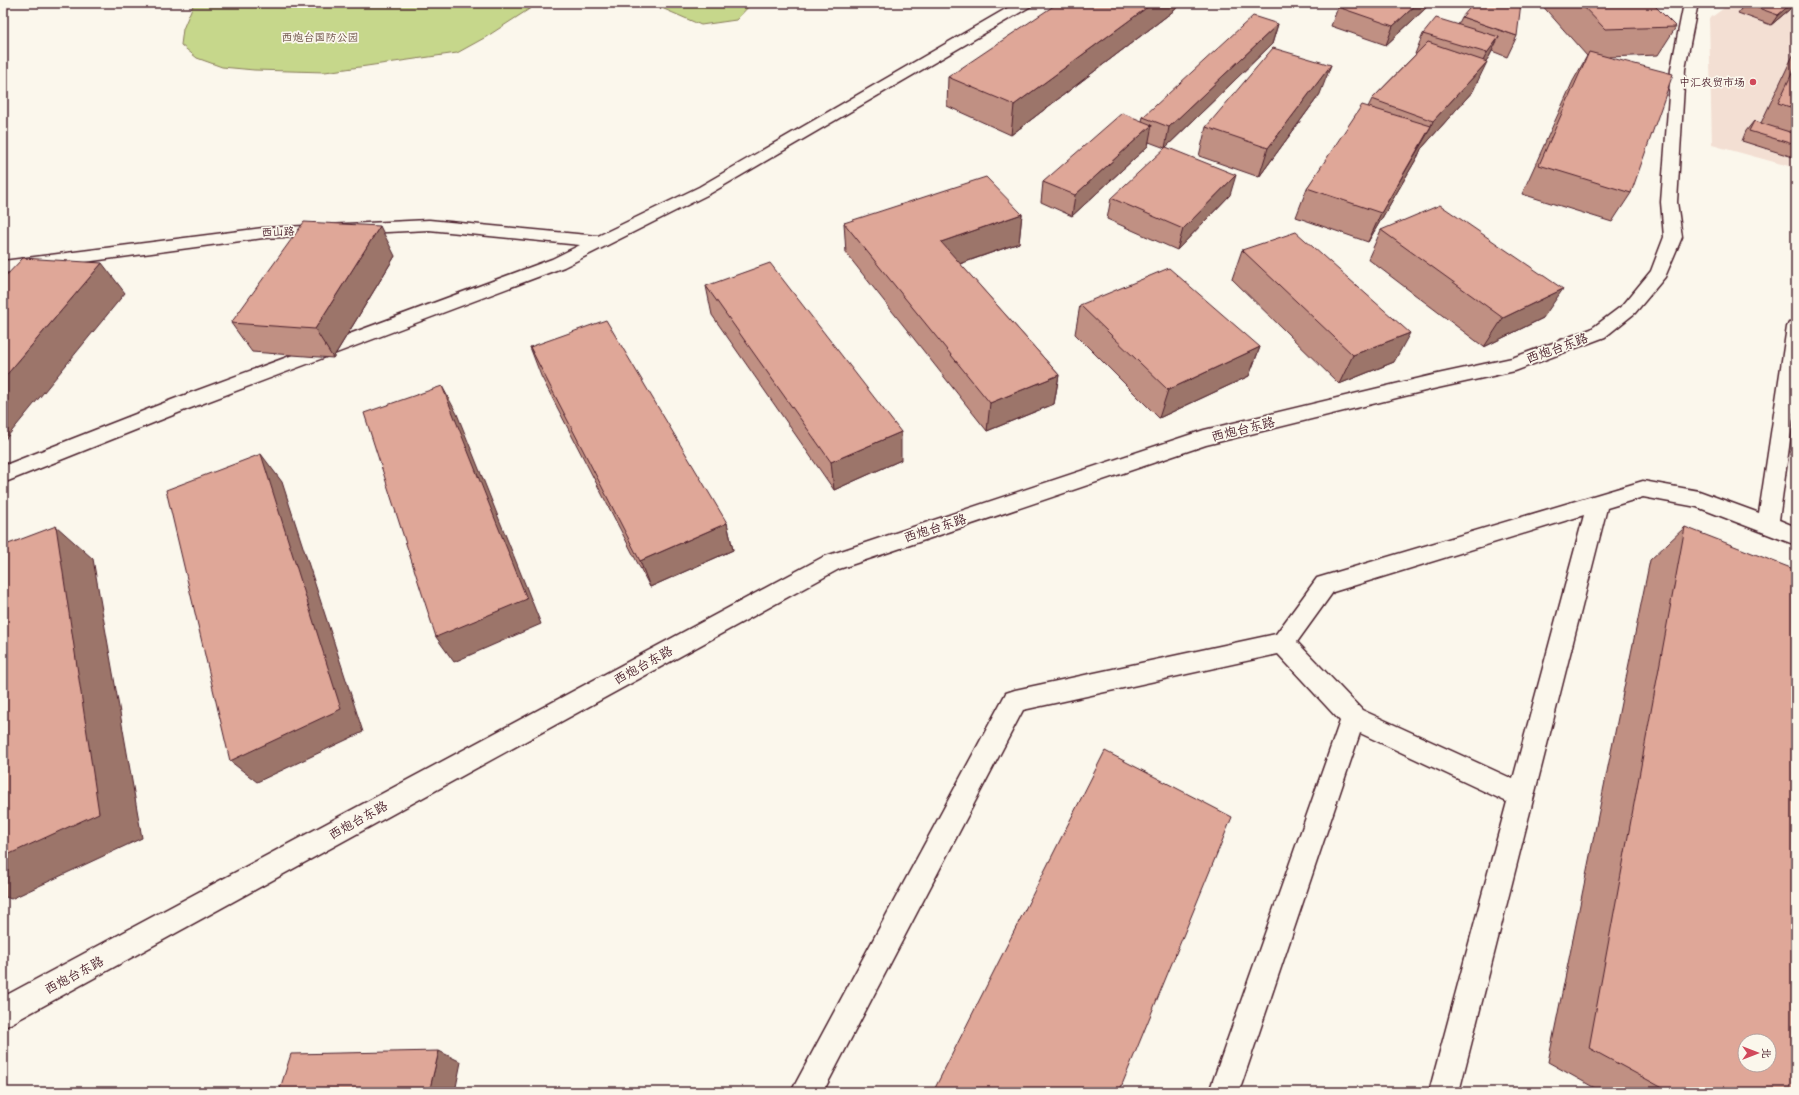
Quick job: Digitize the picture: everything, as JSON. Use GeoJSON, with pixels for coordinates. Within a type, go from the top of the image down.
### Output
{"type":"FeatureCollection","features":[{"type":"Feature","properties":{"kind":"street"},"geometry":{"type":"LineString","coordinates":[[3,475],[181,404],[558,263],[705,190],[1026,3]]}},
{"type":"Feature","properties":{"kind":"street","name":"西炮台东路"},"geometry":{"type":"LineString","coordinates":[[3,1013],[831,563],[1204,438],[1433,382],[1515,364],[1598,333],[1629,309],[1659,273],[1672,238],[1669,202],[1678,69],[1691,3]]}},
{"type":"Feature","properties":{"kind":"street","name":"西山路"},"geometry":{"type":"LineString","coordinates":[[3,267],[263,233],[429,225],[601,242]]}},
{"type":"Feature","properties":{"kind":"street"},"geometry":{"type":"LineString","coordinates":[[1768,525],[1796,327]]}},
{"type":"Feature","properties":{"kind":"street"},"geometry":{"type":"LineString","coordinates":[[806,1092],[1015,701],[1283,643],[1324,585],[1643,489],[1698,499],[1796,536]]}},
{"type":"Feature","properties":{"kind":"street"},"geometry":{"type":"LineString","coordinates":[[1444,1092],[1598,503]]}},
{"type":"Feature","properties":{"kind":"street"},"geometry":{"type":"LineString","coordinates":[[1283,643],[1353,718],[1522,796]]}},
{"type":"Feature","properties":{"kind":"street"},"geometry":{"type":"LineString","coordinates":[[1224,1092],[1353,718]]}},
{"type":"Feature","properties":{"kind":"shaded area","name":"中汇农贸市场"},"geometry":{"type":"Polygon","coordinates":[[[1731,3],[1796,3],[1796,168],[1712,145],[1709,19],[1731,3]]]}},
{"type":"Feature","properties":{"kind":"green space","name":"西炮台国防公园"},"geometry":{"type":"Polygon","coordinates":[[[194,3],[540,3],[486,37],[457,53],[325,72],[254,70],[222,67],[197,58],[181,45],[183,29],[194,3]]]}},
{"type":"Feature","properties":{"kind":"green space"},"geometry":{"type":"Polygon","coordinates":[[[650,3],[752,3],[736,20],[701,25],[650,3]]]}},
{"type":"Feature","properties":{"kind":"building"},"geometry":{"type":"Polygon","coordinates":[[[1058,3],[1153,3],[1014,105],[948,77],[1058,3]]]}},
{"type":"Feature","properties":{"kind":"building"},"geometry":{"type":"Polygon","coordinates":[[[1342,3],[1418,3],[1393,26],[1338,7],[1342,3]]]}},
{"type":"Feature","properties":{"kind":"building"},"geometry":{"type":"Polygon","coordinates":[[[1474,3],[1521,3],[1517,36],[1462,17],[1474,3]]]}},
{"type":"Feature","properties":{"kind":"building"},"geometry":{"type":"Polygon","coordinates":[[[1580,3],[1652,3],[1676,27],[1605,29],[1580,3]]]}},
{"type":"Feature","properties":{"kind":"building"},"geometry":{"type":"Polygon","coordinates":[[[1744,3],[1792,3],[1778,15],[1744,3]]]}},
{"type":"Feature","properties":{"kind":"building"},"geometry":{"type":"Polygon","coordinates":[[[1253,16],[1278,24],[1169,127],[1143,117],[1253,16]]]}},
{"type":"Feature","properties":{"kind":"building"},"geometry":{"type":"Polygon","coordinates":[[[1436,18],[1499,37],[1487,53],[1423,34],[1436,18]]]}},
{"type":"Feature","properties":{"kind":"building"},"geometry":{"type":"Polygon","coordinates":[[[1428,42],[1487,62],[1433,121],[1372,99],[1428,42]]]}},
{"type":"Feature","properties":{"kind":"building"},"geometry":{"type":"Polygon","coordinates":[[[1273,48],[1331,65],[1268,148],[1206,127],[1273,48]]]}},
{"type":"Feature","properties":{"kind":"building"},"geometry":{"type":"Polygon","coordinates":[[[1589,52],[1673,74],[1631,193],[1539,165],[1589,52]]]}},
{"type":"Feature","properties":{"kind":"building"},"geometry":{"type":"Polygon","coordinates":[[[1796,65],[1796,109],[1778,103],[1796,65]]]}},
{"type":"Feature","properties":{"kind":"building"},"geometry":{"type":"Polygon","coordinates":[[[1362,105],[1431,126],[1381,213],[1307,188],[1362,105]]]}},
{"type":"Feature","properties":{"kind":"building"},"geometry":{"type":"Polygon","coordinates":[[[1122,113],[1152,125],[1075,195],[1043,182],[1122,113]]]}},
{"type":"Feature","properties":{"kind":"building"},"geometry":{"type":"Polygon","coordinates":[[[1754,121],[1796,134],[1796,145],[1749,131],[1754,121]]]}},
{"type":"Feature","properties":{"kind":"building"},"geometry":{"type":"Polygon","coordinates":[[[1166,147],[1236,175],[1183,229],[1111,198],[1166,147]]]}},
{"type":"Feature","properties":{"kind":"building"},"geometry":{"type":"Polygon","coordinates":[[[986,177],[1022,214],[941,242],[1059,375],[990,403],[844,223],[986,177]]]}},
{"type":"Feature","properties":{"kind":"building"},"geometry":{"type":"Polygon","coordinates":[[[1440,205],[1563,289],[1503,318],[1381,230],[1440,205]]]}},
{"type":"Feature","properties":{"kind":"building"},"geometry":{"type":"Polygon","coordinates":[[[304,222],[380,226],[315,329],[231,323],[304,222]]]}},
{"type":"Feature","properties":{"kind":"building"},"geometry":{"type":"Polygon","coordinates":[[[1296,232],[1410,333],[1353,355],[1242,250],[1296,232]]]}},
{"type":"Feature","properties":{"kind":"building"},"geometry":{"type":"Polygon","coordinates":[[[23,258],[102,263],[3,379],[3,279],[23,258]]]}},
{"type":"Feature","properties":{"kind":"building"},"geometry":{"type":"Polygon","coordinates":[[[770,263],[901,432],[831,462],[706,286],[770,263]]]}},
{"type":"Feature","properties":{"kind":"building"},"geometry":{"type":"Polygon","coordinates":[[[1169,268],[1260,347],[1168,390],[1080,305],[1169,268]]]}},
{"type":"Feature","properties":{"kind":"building"},"geometry":{"type":"Polygon","coordinates":[[[606,320],[727,523],[640,561],[530,347],[606,320]]]}},
{"type":"Feature","properties":{"kind":"building"},"geometry":{"type":"Polygon","coordinates":[[[442,386],[527,599],[436,637],[364,413],[442,386]]]}},
{"type":"Feature","properties":{"kind":"building"},"geometry":{"type":"Polygon","coordinates":[[[261,454],[341,709],[230,761],[166,490],[261,454]]]}},
{"type":"Feature","properties":{"kind":"building"},"geometry":{"type":"Polygon","coordinates":[[[56,526],[99,813],[3,857],[3,546],[56,526]]]}},
{"type":"Feature","properties":{"kind":"building"},"geometry":{"type":"Polygon","coordinates":[[[1685,527],[1796,570],[1796,1092],[1670,1092],[1589,1048],[1685,527]]]}},
{"type":"Feature","properties":{"kind":"building"},"geometry":{"type":"Polygon","coordinates":[[[1105,751],[1232,817],[1119,1092],[933,1092],[1105,751]]]}},
{"type":"Feature","properties":{"kind":"building"},"geometry":{"type":"Polygon","coordinates":[[[439,1051],[429,1092],[279,1092],[291,1054],[439,1051]]]}},
{"type":"Feature","properties":{"kind":"place","name":"中汇农贸市场"},"geometry":{"type":"Point","coordinates":[1753,82]}}]}
